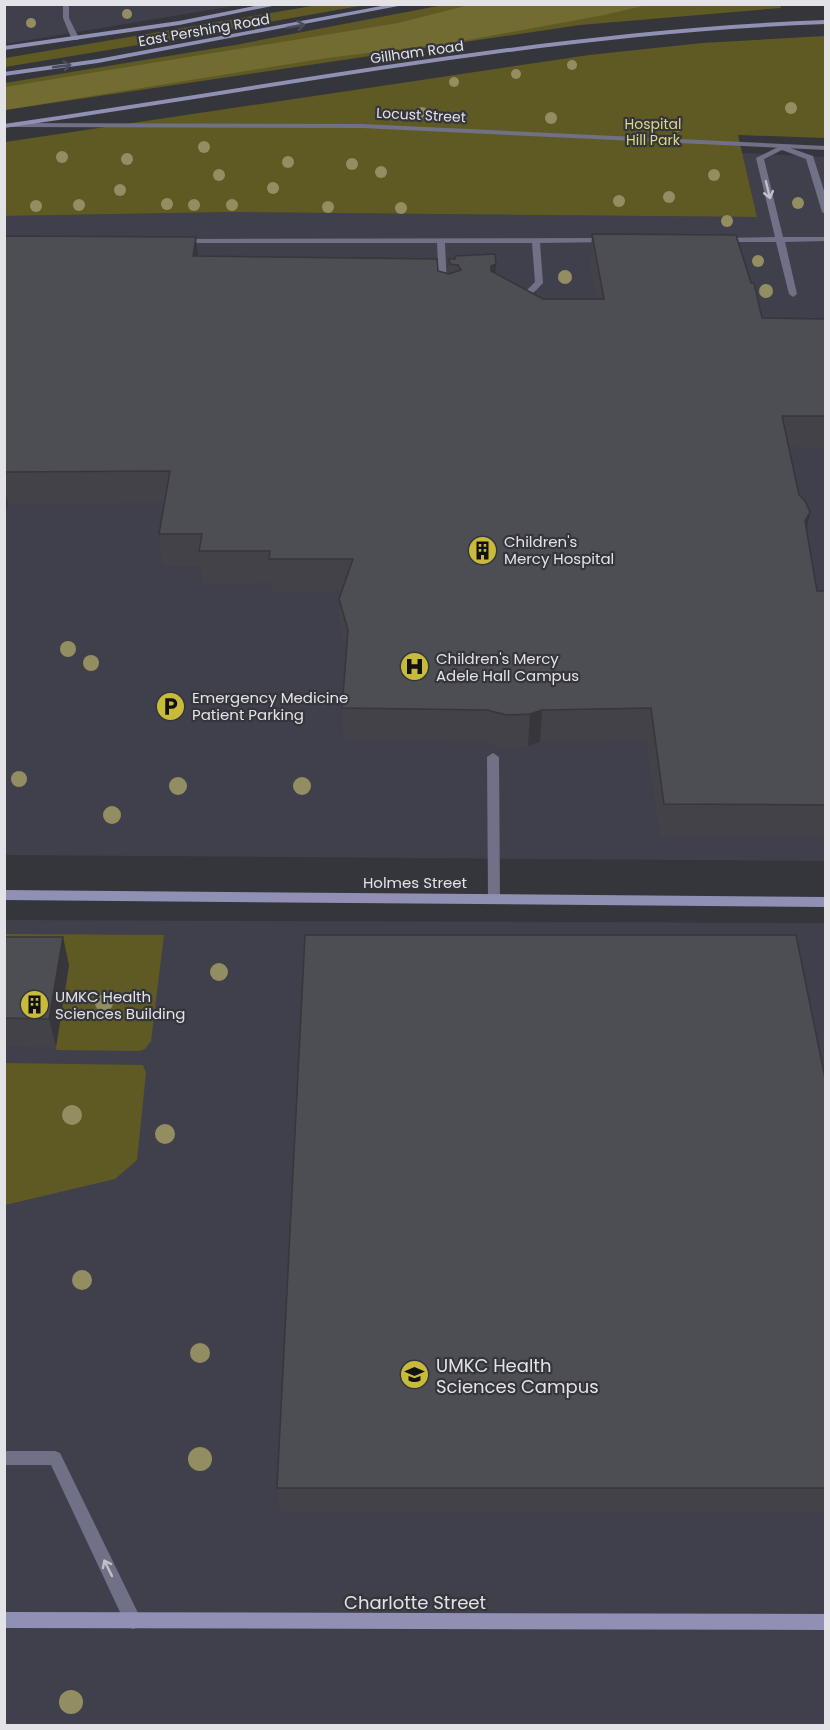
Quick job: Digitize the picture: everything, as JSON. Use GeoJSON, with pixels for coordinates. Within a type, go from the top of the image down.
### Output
{"type":"FeatureCollection","features":[{"type":"Feature","properties":{"kind":"main road","name":"East Pershing Road"},"geometry":{"type":"LineString","coordinates":[[4,48],[179,23],[279,4]]}},
{"type":"Feature","properties":{"kind":"main road","name":"East Pershing Road"},"geometry":{"type":"LineString","coordinates":[[4,74],[110,59],[406,4]]}},
{"type":"Feature","properties":{"kind":"main road","name":"Gillham Road"},"geometry":{"type":"LineString","coordinates":[[4,126],[267,85],[598,39],[741,26],[825,22]]}},
{"type":"Feature","properties":{"kind":"main road","name":"Holmes Street"},"geometry":{"type":"LineString","coordinates":[[4,895],[825,902]]}},
{"type":"Feature","properties":{"kind":"main road","name":"Charlotte Street"},"geometry":{"type":"LineString","coordinates":[[4,1620],[825,1622]]}},
{"type":"Feature","properties":{"kind":"street"},"geometry":{"type":"LineString","coordinates":[[66,4],[66,18],[75,38]]}},
{"type":"Feature","properties":{"kind":"street","name":"Locust Street"},"geometry":{"type":"LineString","coordinates":[[14,125],[362,126],[825,148]]}},
{"type":"Feature","properties":{"kind":"street"},"geometry":{"type":"LineString","coordinates":[[793,294],[760,158],[782,147],[810,158],[825,212]]}},
{"type":"Feature","properties":{"kind":"street"},"geometry":{"type":"LineString","coordinates":[[710,240],[825,239]]}},
{"type":"Feature","properties":{"kind":"street"},"geometry":{"type":"LineString","coordinates":[[441,240],[443,300]]}},
{"type":"Feature","properties":{"kind":"street"},"geometry":{"type":"LineString","coordinates":[[506,298],[527,294],[538,283],[536,240]]}},
{"type":"Feature","properties":{"kind":"street"},"geometry":{"type":"LineString","coordinates":[[170,241],[617,240]]}},
{"type":"Feature","properties":{"kind":"street"},"geometry":{"type":"LineString","coordinates":[[493,757],[494,899]]}},
{"type":"Feature","properties":{"kind":"street"},"geometry":{"type":"LineString","coordinates":[[4,1458],[55,1458],[133,1621]]}},
{"type":"Feature","properties":{"kind":"shaded area"},"geometry":{"type":"Polygon","coordinates":[[[473,4],[647,5],[457,42],[327,58],[5,110],[5,87],[398,23],[473,4]]]}},
{"type":"Feature","properties":{"kind":"shaded area"},"geometry":{"type":"Polygon","coordinates":[[[4,5],[240,5],[5,44],[4,5]]]}},
{"type":"Feature","properties":{"kind":"shaded area","name":"Children's Mercy Adele Hall Campus"},"geometry":{"type":"Polygon","coordinates":[[[742,153],[825,157],[825,861],[5,855],[4,216],[230,212],[757,217],[742,153]]]}},
{"type":"Feature","properties":{"kind":"shaded area","name":"UMKC Health Sciences Campus"},"geometry":{"type":"Polygon","coordinates":[[[5,920],[825,923],[825,1725],[5,1726],[5,920]]]}},
{"type":"Feature","properties":{"kind":"green space"},"geometry":{"type":"Polygon","coordinates":[[[780,4],[781,8],[580,25],[5,110],[5,83],[235,45],[443,5],[780,4]]]}},
{"type":"Feature","properties":{"kind":"green space"},"geometry":{"type":"Polygon","coordinates":[[[318,5],[365,5],[5,67],[5,58],[318,5]]]}},
{"type":"Feature","properties":{"kind":"green space","name":"Hospital Hill Park"},"geometry":{"type":"Polygon","coordinates":[[[825,36],[825,138],[738,135],[757,217],[230,212],[5,216],[5,142],[589,55],[702,43],[825,36]]]}},
{"type":"Feature","properties":{"kind":"green space"},"geometry":{"type":"Polygon","coordinates":[[[5,934],[164,935],[151,1041],[145,1049],[139,1051],[57,1050],[5,964],[5,934]]]}},
{"type":"Feature","properties":{"kind":"green space"},"geometry":{"type":"Polygon","coordinates":[[[5,1063],[143,1065],[146,1073],[137,1160],[115,1179],[5,1205],[5,1063]]]}},
{"type":"Feature","properties":{"kind":"building","name":"Children's Mercy Hospital"},"geometry":{"type":"Polygon","coordinates":[[[592,234],[736,235],[751,283],[754,283],[762,318],[825,319],[825,416],[782,416],[799,495],[810,512],[805,521],[817,591],[825,591],[825,805],[664,804],[651,708],[542,710],[530,714],[507,715],[487,710],[342,708],[348,630],[339,599],[353,559],[269,559],[270,551],[199,551],[202,534],[159,534],[170,471],[4,472],[4,236],[196,237],[193,256],[437,259],[438,271],[449,274],[461,270],[458,265],[450,264],[449,259],[455,259],[455,256],[495,254],[496,264],[491,266],[491,271],[543,299],[604,299],[592,234]]]}},
{"type":"Feature","properties":{"kind":"building"},"geometry":{"type":"Polygon","coordinates":[[[305,935],[796,935],[825,1078],[825,1488],[277,1488],[305,935]]]}},
{"type":"Feature","properties":{"kind":"building"},"geometry":{"type":"Polygon","coordinates":[[[4,937],[63,937],[49,1019],[4,1018],[4,937]]]}},
{"type":"Feature","properties":{"kind":"place","name":"Children's Mercy Hospital"},"geometry":{"type":"Point","coordinates":[483,550]}},
{"type":"Feature","properties":{"kind":"place","name":"Children's Mercy Adele Hall Campus"},"geometry":{"type":"Point","coordinates":[415,667]}},
{"type":"Feature","properties":{"kind":"place","name":"Emergency Medicine Patient Parking"},"geometry":{"type":"Point","coordinates":[171,706]}},
{"type":"Feature","properties":{"kind":"place","name":"UMKC Health Sciences Building"},"geometry":{"type":"Point","coordinates":[34,1005]}},
{"type":"Feature","properties":{"kind":"place","name":"UMKC Health Sciences Campus"},"geometry":{"type":"Point","coordinates":[415,1375]}}]}
